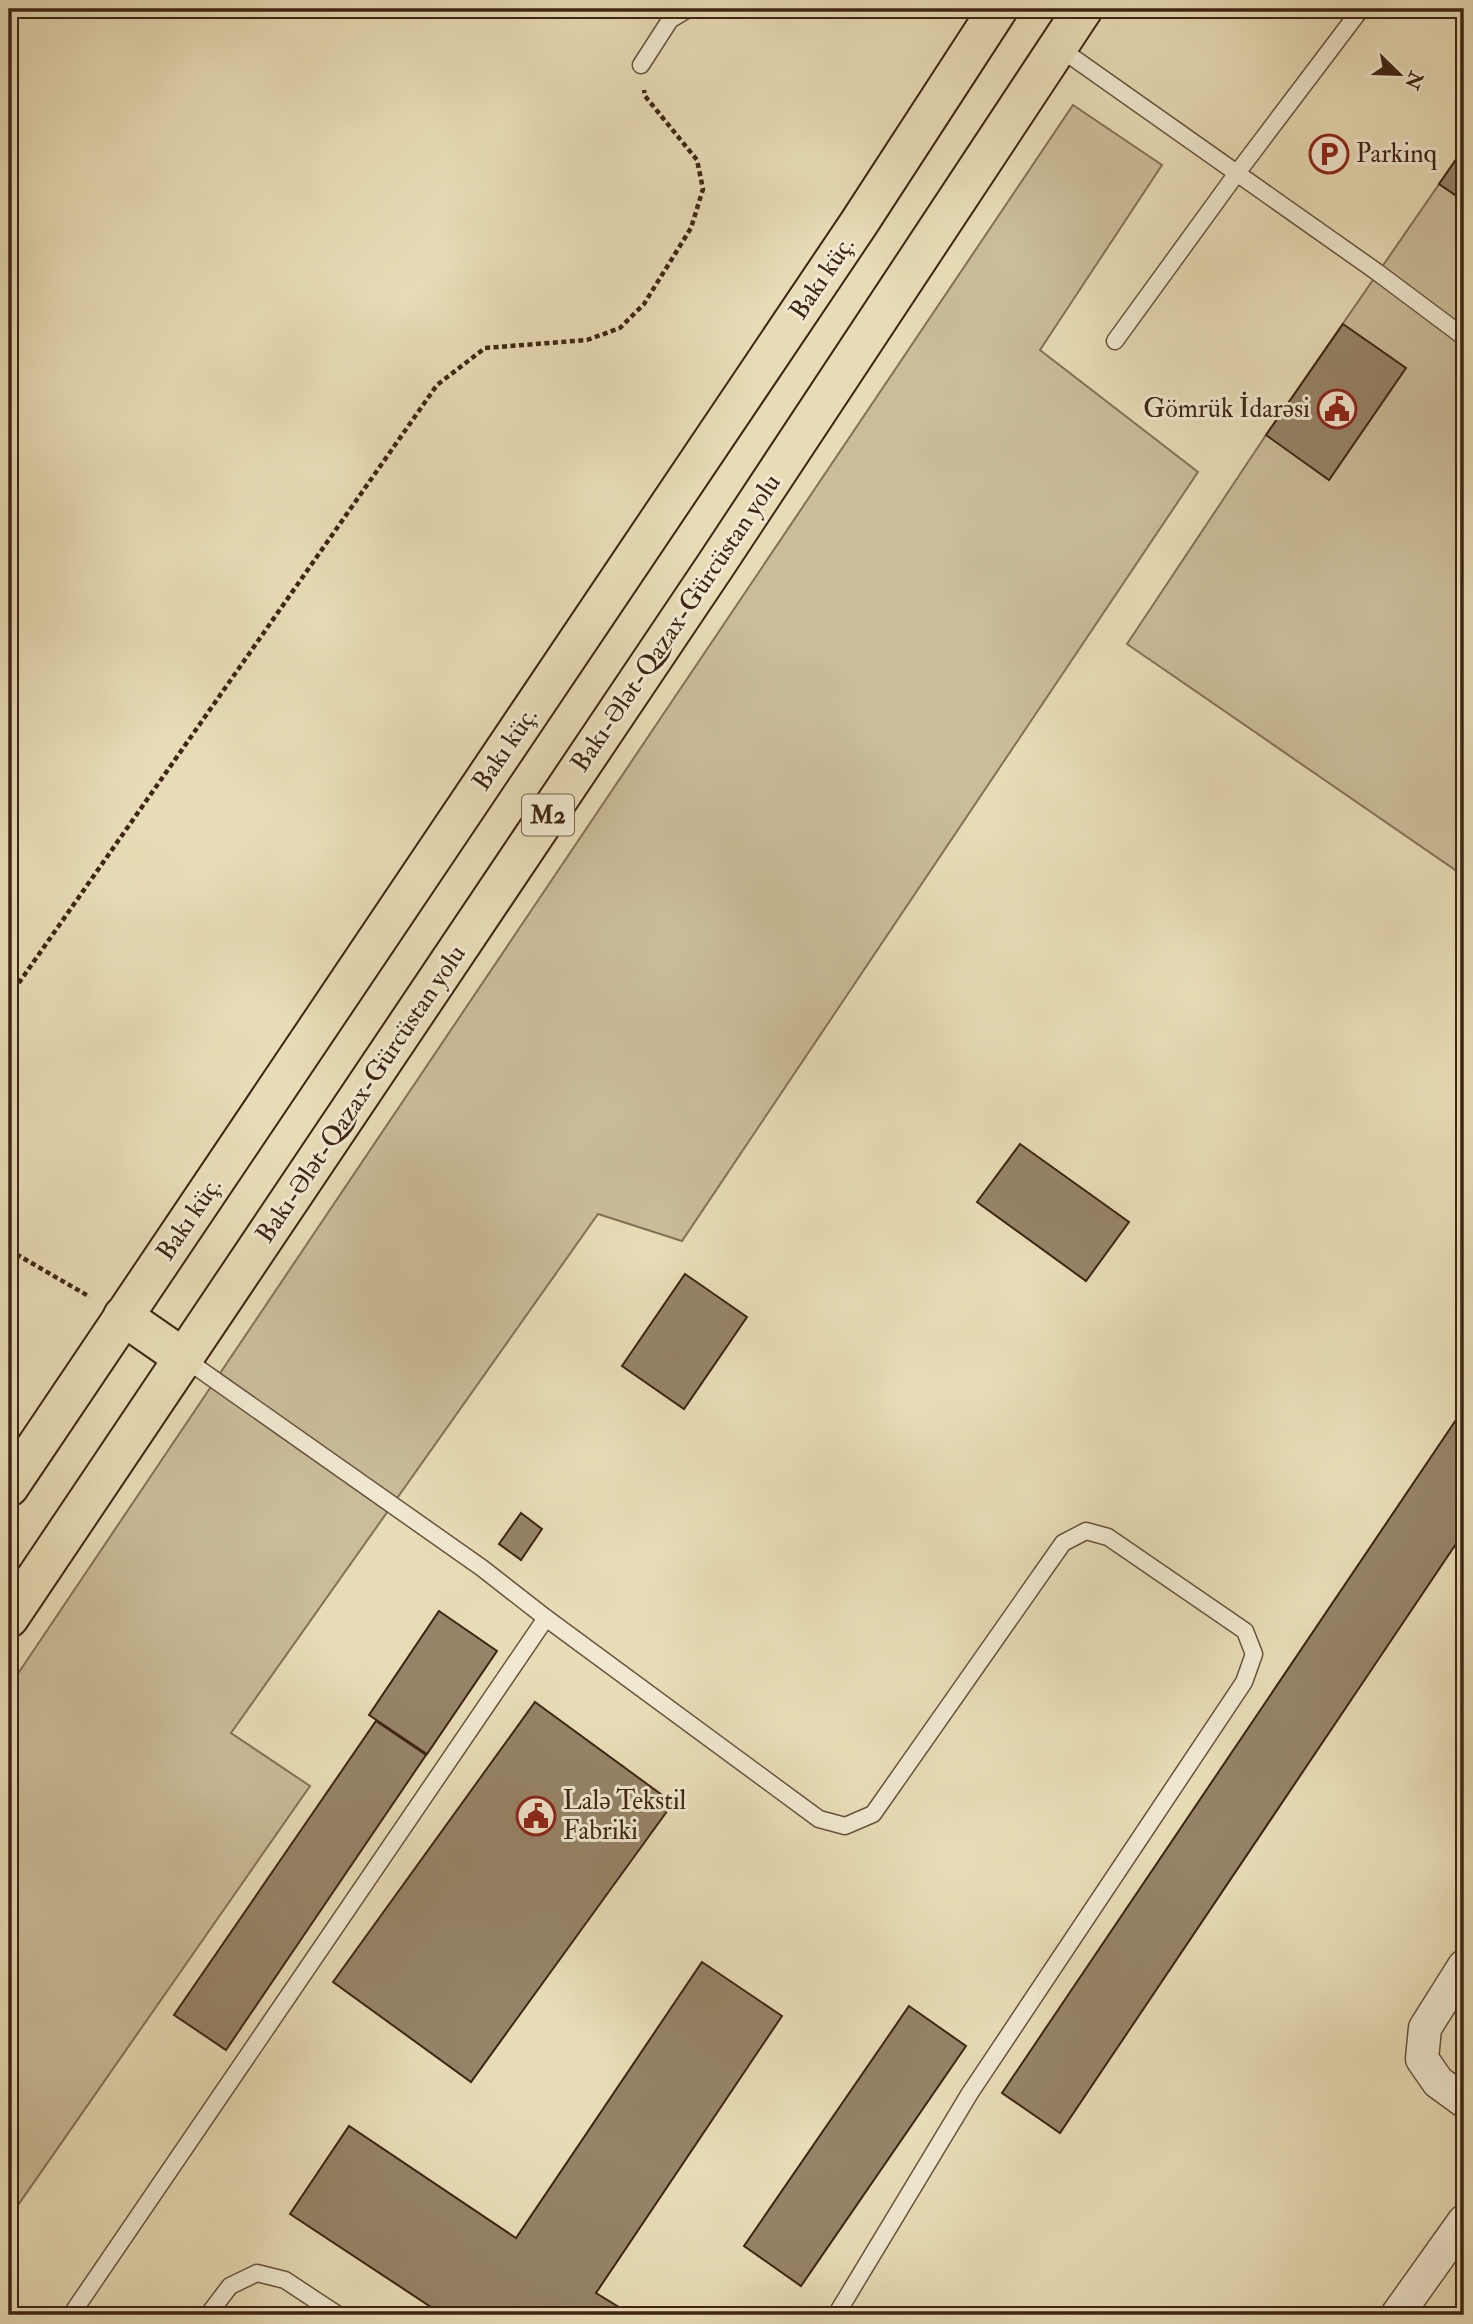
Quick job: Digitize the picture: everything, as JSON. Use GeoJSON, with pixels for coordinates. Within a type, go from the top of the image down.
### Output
{"type":"FeatureCollection","features":[{"type":"Feature","properties":{"kind":"highway","name":"Bakı küç."},"geometry":{"type":"LineString","coordinates":[[9,1487],[851,235],[999,9]]}},
{"type":"Feature","properties":{"kind":"highway","name":"Bakı-Ələt-Qazax-Gürcüstan yolu"},"geometry":{"type":"LineString","coordinates":[[9,1618],[914,267],[1083,9]]}},
{"type":"Feature","properties":{"kind":"highway"},"geometry":{"type":"LineString","coordinates":[[123,1316],[185,1359]]}},
{"type":"Feature","properties":{"kind":"street"},"geometry":{"type":"LineString","coordinates":[[1464,1966],[1425,2028],[1422,2059],[1438,2082],[1464,2101]]}},
{"type":"Feature","properties":{"kind":"street"},"geometry":{"type":"LineString","coordinates":[[1397,2315],[1464,2221]]}},
{"type":"Feature","properties":{"kind":"lane"},"geometry":{"type":"LineString","coordinates":[[641,65],[670,20],[688,9]]}},
{"type":"Feature","properties":{"kind":"lane"},"geometry":{"type":"LineString","coordinates":[[1115,341],[1361,9]]}},
{"type":"Feature","properties":{"kind":"lane"},"geometry":{"type":"LineString","coordinates":[[1058,47],[1377,272],[1464,337]]}},
{"type":"Feature","properties":{"kind":"lane"},"geometry":{"type":"LineString","coordinates":[[185,1359],[482,1568],[819,1819],[845,1826],[873,1814],[1063,1543],[1086,1531],[1108,1537],[1245,1631],[1254,1654],[1244,1682],[970,2093],[836,2315]]}},
{"type":"Feature","properties":{"kind":"lane"},"geometry":{"type":"LineString","coordinates":[[71,2315],[546,1618]]}},
{"type":"Feature","properties":{"kind":"lane"},"geometry":{"type":"LineString","coordinates":[[208,2315],[230,2286],[257,2273],[285,2280],[338,2315]]}},
{"type":"Feature","properties":{"kind":"path"},"geometry":{"type":"LineString","coordinates":[[9,997],[437,385],[485,348],[587,340],[620,328],[644,304],[691,228],[703,189],[697,159],[645,96],[641,65]]}},
{"type":"Feature","properties":{"kind":"path"},"geometry":{"type":"LineString","coordinates":[[9,1250],[123,1316]]}},
{"type":"Feature","properties":{"kind":"shaded area"},"geometry":{"type":"Polygon","coordinates":[[[1073,105],[1162,165],[1040,350],[1198,472],[682,1241],[598,1214],[231,1733],[310,1786],[9,2218],[9,1687],[1073,105]]]}},
{"type":"Feature","properties":{"kind":"shaded area"},"geometry":{"type":"Polygon","coordinates":[[[1464,148],[1464,876],[1127,644],[1266,435],[1464,148]]]}},
{"type":"Feature","properties":{"kind":"building"},"geometry":{"type":"Polygon","coordinates":[[[1464,148],[1464,201],[1439,184],[1464,148]]]}},
{"type":"Feature","properties":{"kind":"building"},"geometry":{"type":"Polygon","coordinates":[[[1343,324],[1406,368],[1329,480],[1266,435],[1343,324]]]}},
{"type":"Feature","properties":{"kind":"building"},"geometry":{"type":"Polygon","coordinates":[[[1020,1144],[1129,1222],[1086,1281],[977,1202],[1020,1144]]]}},
{"type":"Feature","properties":{"kind":"building"},"geometry":{"type":"Polygon","coordinates":[[[685,1274],[747,1317],[684,1409],[622,1366],[685,1274]]]}},
{"type":"Feature","properties":{"kind":"building"},"geometry":{"type":"Polygon","coordinates":[[[1464,1408],[1464,1532],[1060,2133],[1002,2093],[1464,1408]]]}},
{"type":"Feature","properties":{"kind":"building"},"geometry":{"type":"Polygon","coordinates":[[[521,1513],[542,1529],[521,1560],[499,1544],[521,1513]]]}},
{"type":"Feature","properties":{"kind":"building"},"geometry":{"type":"Polygon","coordinates":[[[439,1611],[497,1651],[427,1754],[369,1715],[439,1611]]]}},
{"type":"Feature","properties":{"kind":"building"},"geometry":{"type":"Polygon","coordinates":[[[535,1702],[673,1803],[471,2082],[333,1982],[535,1702]]]}},
{"type":"Feature","properties":{"kind":"building"},"geometry":{"type":"Polygon","coordinates":[[[376,1721],[426,1755],[226,2050],[174,2015],[376,1721]]]}},
{"type":"Feature","properties":{"kind":"building"},"geometry":{"type":"Polygon","coordinates":[[[702,1962],[782,2016],[596,2293],[632,2315],[443,2315],[290,2214],[349,2126],[516,2238],[702,1962]]]}},
{"type":"Feature","properties":{"kind":"building"},"geometry":{"type":"Polygon","coordinates":[[[909,2006],[966,2046],[801,2286],[744,2246],[909,2006]]]}},
{"type":"Feature","properties":{"kind":"place","name":"Parkinq"},"geometry":{"type":"Point","coordinates":[1329,154]}},
{"type":"Feature","properties":{"kind":"place","name":"Gömrük İdarəsi"},"geometry":{"type":"Point","coordinates":[1337,409]}},
{"type":"Feature","properties":{"kind":"place","name":"Lalə Tekstil Fabriki"},"geometry":{"type":"Point","coordinates":[536,1816]}}]}
